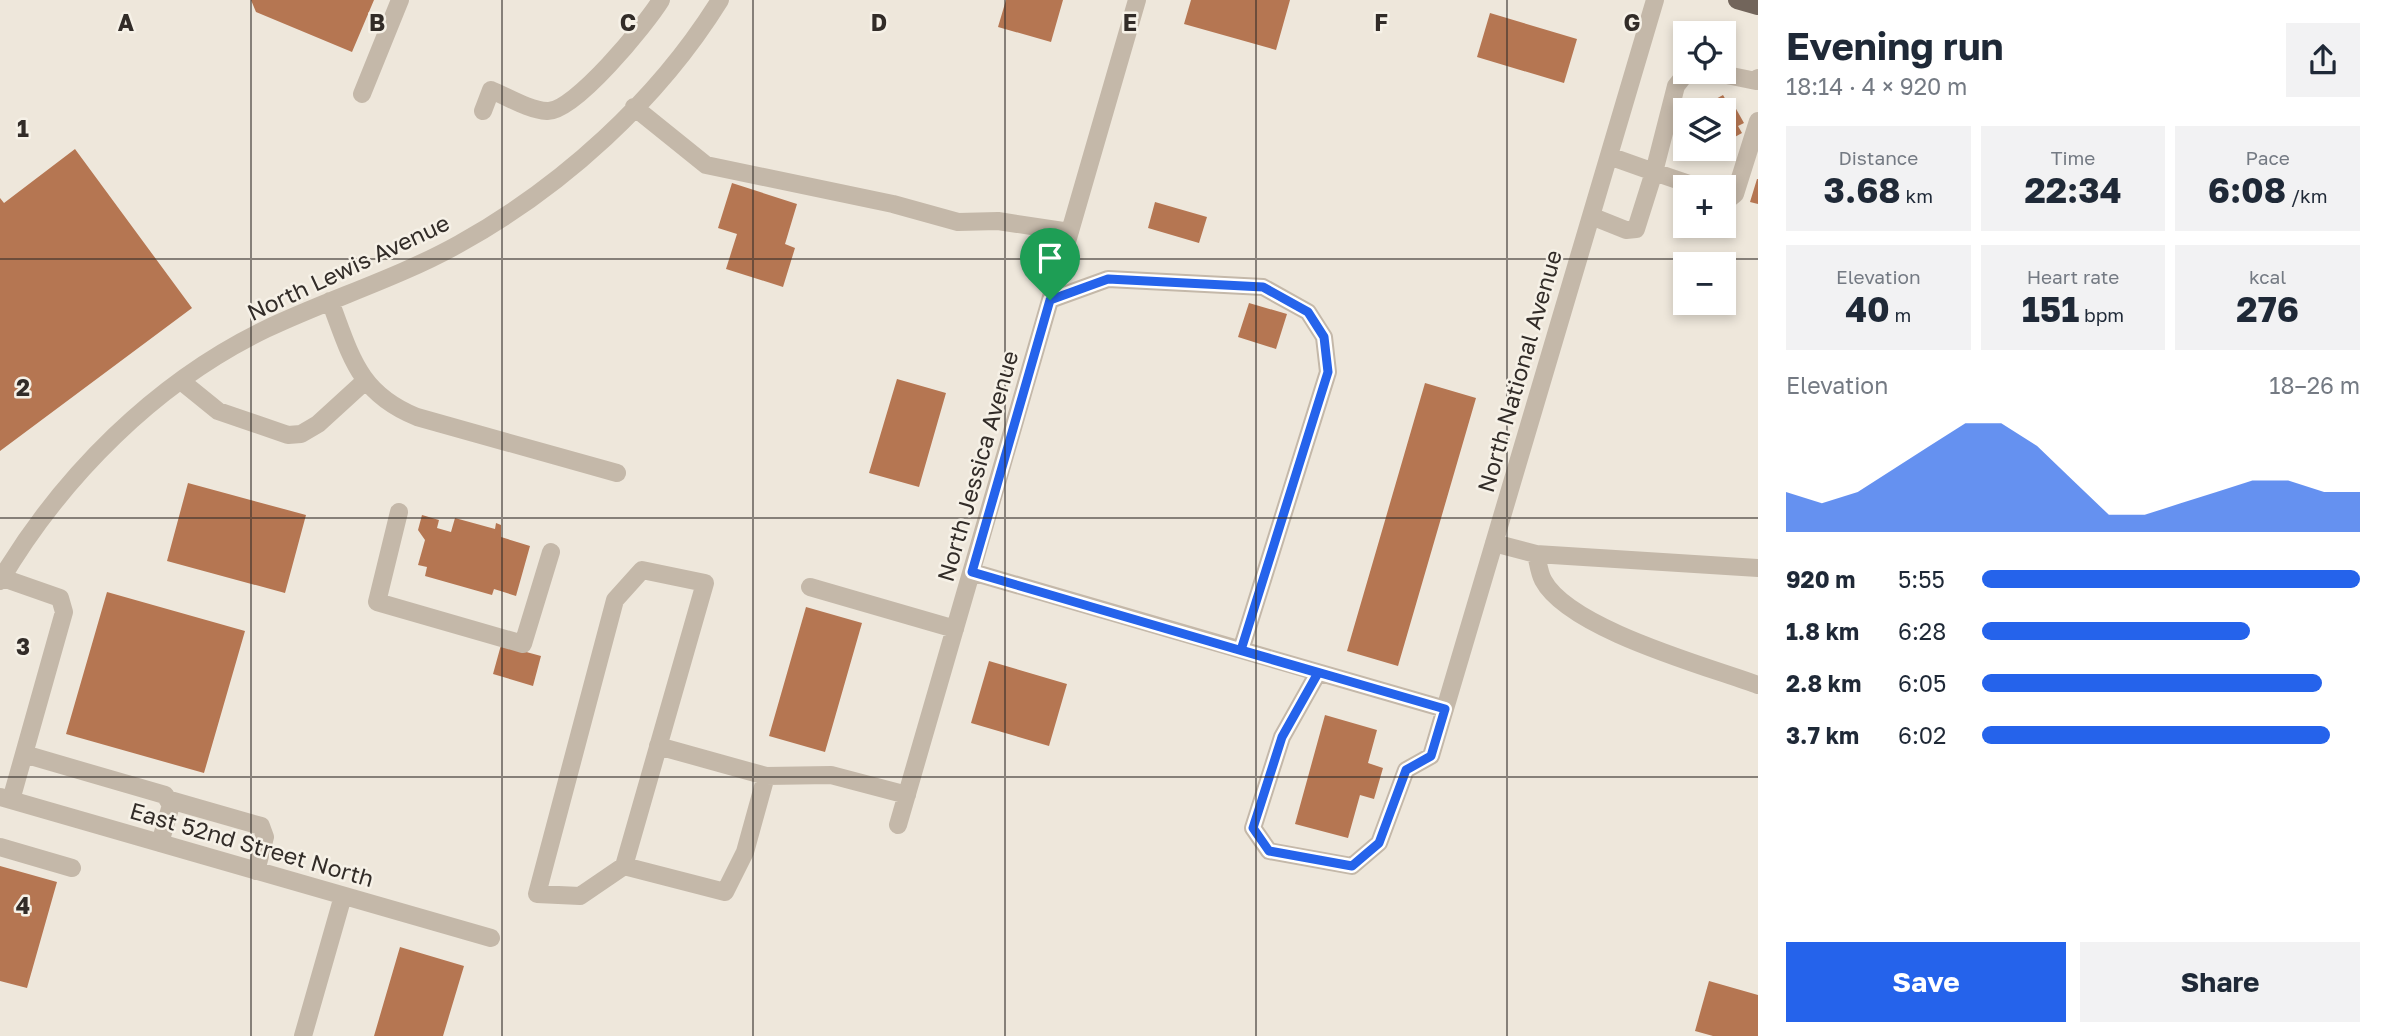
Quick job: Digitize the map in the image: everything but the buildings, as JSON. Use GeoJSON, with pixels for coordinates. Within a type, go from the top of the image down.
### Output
{"type":"FeatureCollection","features":[{"type":"Feature","properties":{"kind":"main road"},"geometry":{"type":"LineString","coordinates":[[1737,0],[1758,6]]}},
{"type":"Feature","properties":{"kind":"street"},"geometry":{"type":"LineString","coordinates":[[362,94],[400,0]]}},
{"type":"Feature","properties":{"kind":"street"},"geometry":{"type":"LineString","coordinates":[[483,111],[491,90],[548,111],[559,110],[615,57],[662,0]]}},
{"type":"Feature","properties":{"kind":"street","name":"North Lewis Avenue"},"geometry":{"type":"LineString","coordinates":[[1,578],[52,504],[79,473],[124,427],[181,381],[263,330],[431,258],[486,228],[569,169],[634,107],[674,64],[720,0]]}},
{"type":"Feature","properties":{"kind":"street","name":"North Jessica Avenue"},"geometry":{"type":"LineString","coordinates":[[898,825],[1137,0]]}},
{"type":"Feature","properties":{"kind":"street","name":"North National Avenue"},"geometry":{"type":"LineString","coordinates":[[1318,673],[1282,737],[1253,828],[1269,851],[1352,866],[1379,843],[1406,770],[1431,756],[1655,0]]}},
{"type":"Feature","properties":{"kind":"street"},"geometry":{"type":"LineString","coordinates":[[1736,77],[1757,81]]}},
{"type":"Feature","properties":{"kind":"street"},"geometry":{"type":"LineString","coordinates":[[1591,216],[1626,230],[1636,229],[1678,84]]}},
{"type":"Feature","properties":{"kind":"street"},"geometry":{"type":"LineString","coordinates":[[634,107],[706,165],[893,204],[958,222],[998,221],[1070,232]]}},
{"type":"Feature","properties":{"kind":"street"},"geometry":{"type":"LineString","coordinates":[[1736,191],[1758,121]]}},
{"type":"Feature","properties":{"kind":"street"},"geometry":{"type":"LineString","coordinates":[[1609,156],[1673,178]]}},
{"type":"Feature","properties":{"kind":"street"},"geometry":{"type":"LineString","coordinates":[[1050,300],[1108,279],[1263,287],[1308,312],[1324,337],[1328,372],[1241,650]]}},
{"type":"Feature","properties":{"kind":"street"},"geometry":{"type":"LineString","coordinates":[[330,301],[355,367],[364,382],[387,403],[417,417],[617,473]]}},
{"type":"Feature","properties":{"kind":"street"},"geometry":{"type":"LineString","coordinates":[[181,381],[218,411],[288,435],[301,434],[318,424],[364,382]]}},
{"type":"Feature","properties":{"kind":"street"},"geometry":{"type":"LineString","coordinates":[[399,512],[377,602],[523,644],[551,552]]}},
{"type":"Feature","properties":{"kind":"street"},"geometry":{"type":"LineString","coordinates":[[1494,543],[1536,554],[1758,568]]}},
{"type":"Feature","properties":{"kind":"street"},"geometry":{"type":"LineString","coordinates":[[1536,554],[1544,581],[1578,614],[1612,632],[1758,685]]}},
{"type":"Feature","properties":{"kind":"street"},"geometry":{"type":"LineString","coordinates":[[642,570],[705,583],[624,866],[580,896],[537,894],[615,600],[642,570]]}},
{"type":"Feature","properties":{"kind":"street"},"geometry":{"type":"LineString","coordinates":[[972,572],[1445,709]]}},
{"type":"Feature","properties":{"kind":"street"},"geometry":{"type":"LineString","coordinates":[[1,578],[60,598],[64,604],[64,612],[23,754],[5,798]]}},
{"type":"Feature","properties":{"kind":"street"},"geometry":{"type":"LineString","coordinates":[[810,587],[955,629]]}},
{"type":"Feature","properties":{"kind":"street"},"geometry":{"type":"LineString","coordinates":[[658,746],[766,776],[831,775],[907,795]]}},
{"type":"Feature","properties":{"kind":"street"},"geometry":{"type":"LineString","coordinates":[[23,754],[153,790],[170,800],[261,827],[265,836],[257,871]]}},
{"type":"Feature","properties":{"kind":"street"},"geometry":{"type":"LineString","coordinates":[[624,866],[725,892],[745,852],[766,776]]}},
{"type":"Feature","properties":{"kind":"street","name":"East 52nd Street North"},"geometry":{"type":"LineString","coordinates":[[5,798],[491,938]]}},
{"type":"Feature","properties":{"kind":"street"},"geometry":{"type":"LineString","coordinates":[[160,843],[170,800]]}},
{"type":"Feature","properties":{"kind":"street"},"geometry":{"type":"LineString","coordinates":[[0,847],[72,868]]}},
{"type":"Feature","properties":{"kind":"street"},"geometry":{"type":"LineString","coordinates":[[303,1036],[343,896]]}},
{"type":"Feature","properties":{"kind":"route"},"geometry":{"type":"LineString","coordinates":[[1108,279],[1210,282],[1263,287],[1308,312],[1324,337],[1328,372],[1241,650],[1445,709],[1431,756],[1406,770],[1379,843],[1352,866],[1269,851],[1253,828],[1282,737],[1318,673],[972,572],[1050,300],[1108,279]]}}]}
